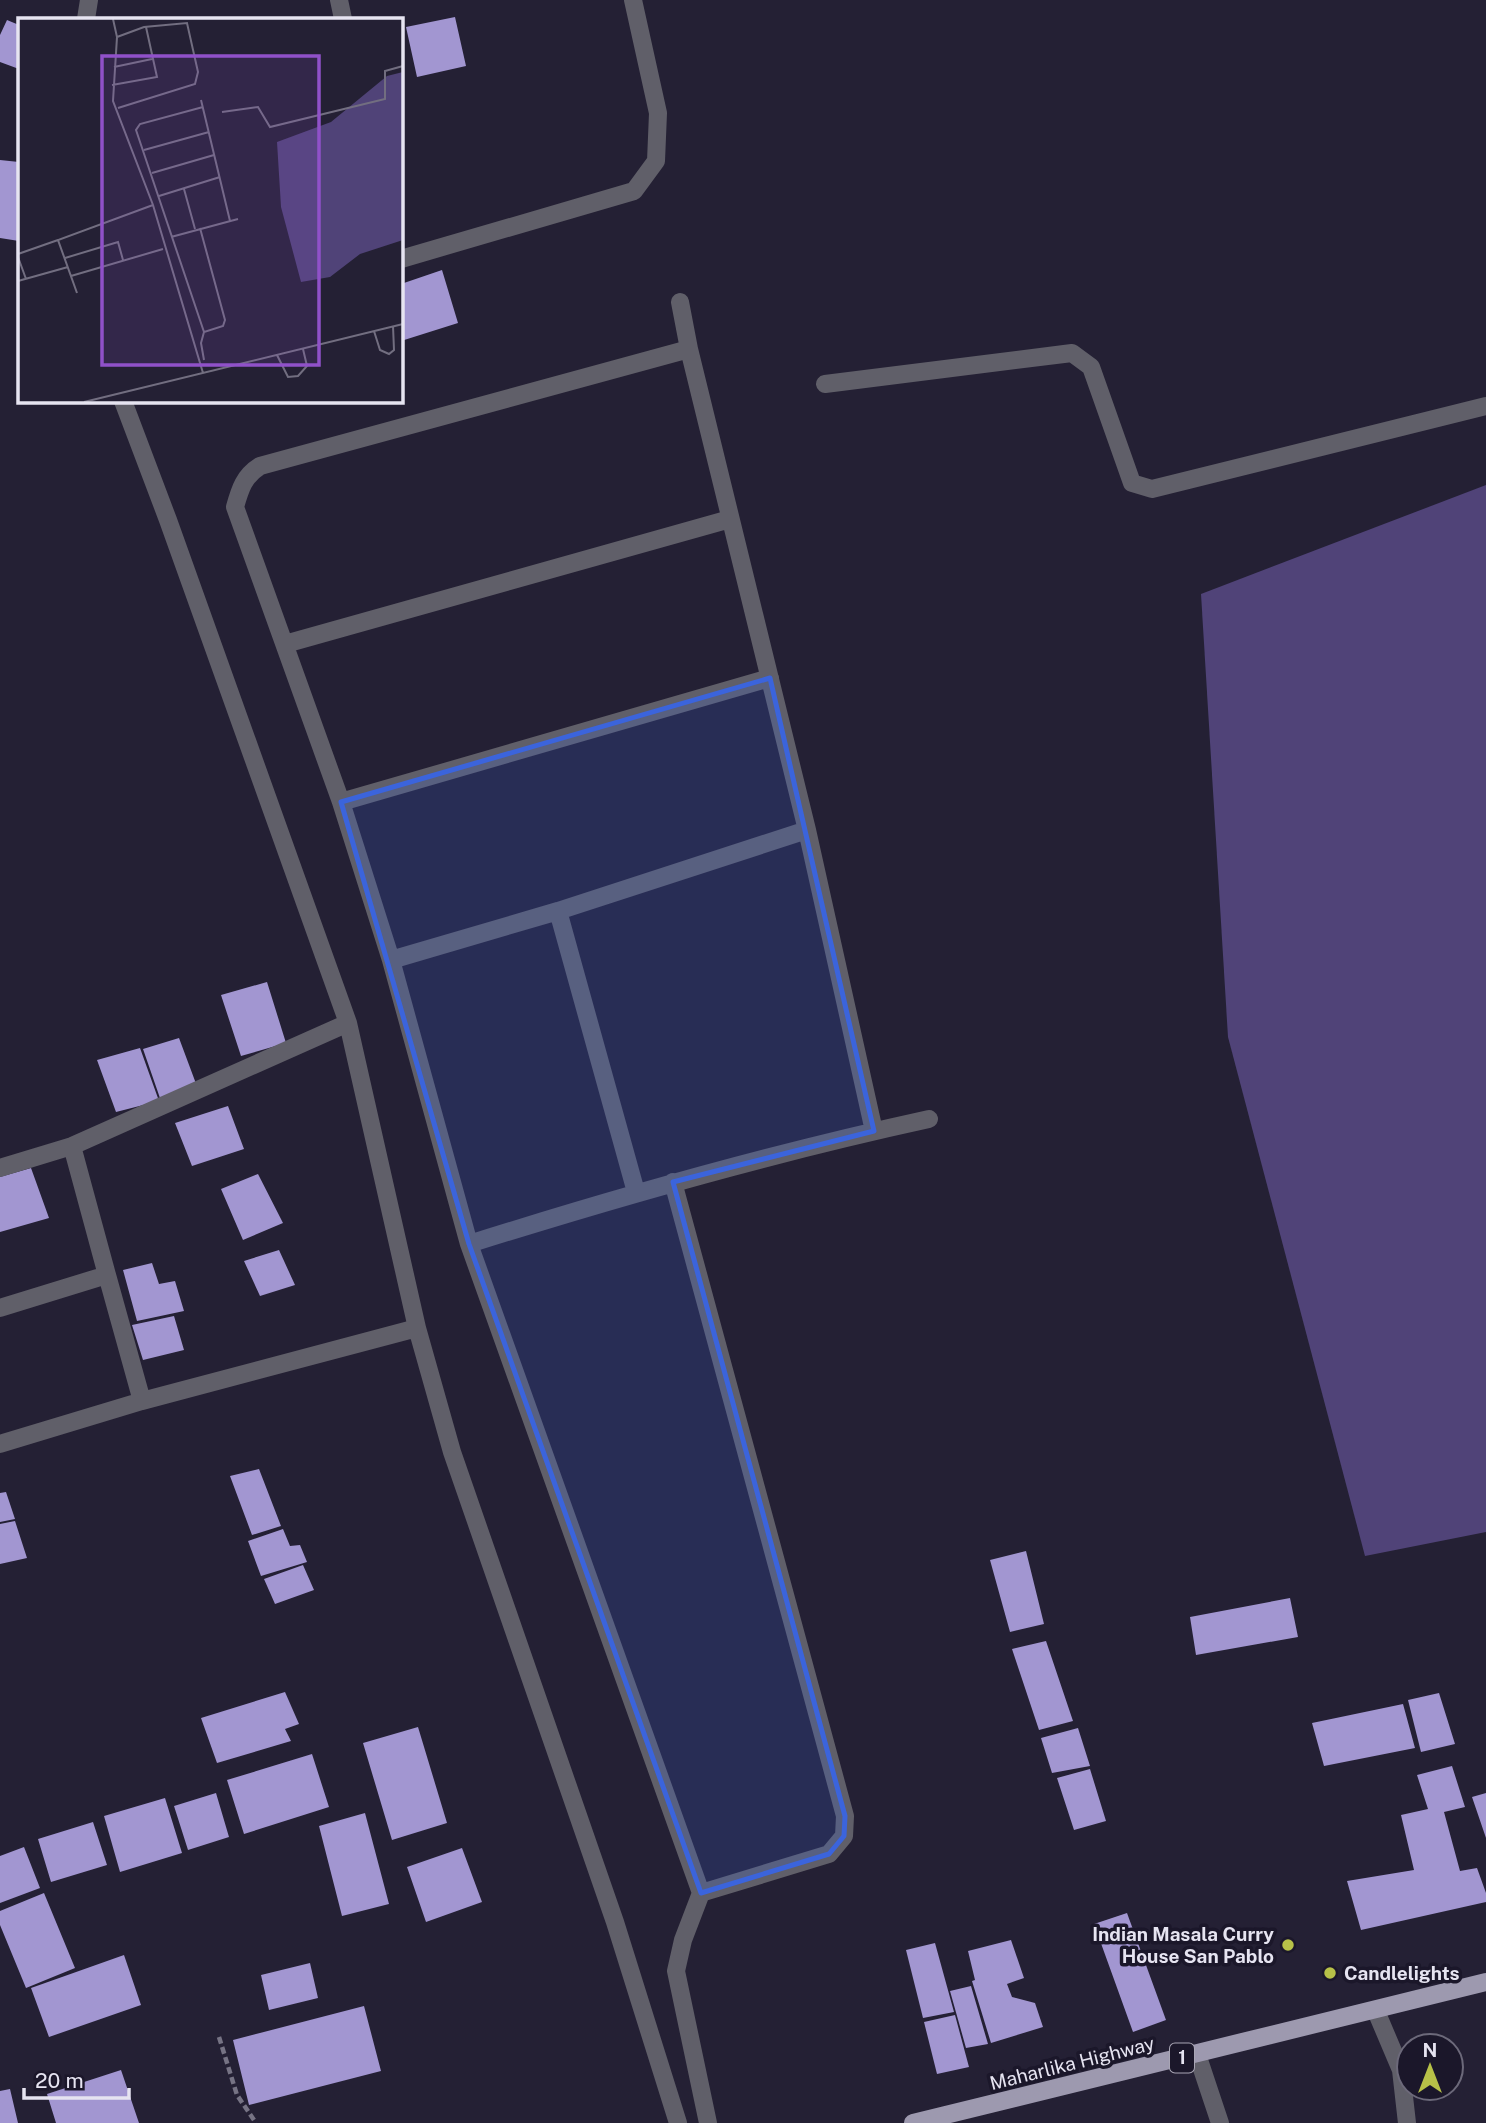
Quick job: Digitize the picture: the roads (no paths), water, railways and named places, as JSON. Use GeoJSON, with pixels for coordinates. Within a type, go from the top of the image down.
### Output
{"type":"FeatureCollection","features":[{"type":"Feature","properties":{"kind":"main road","name":"Maharlika Highway"},"geometry":{"type":"LineString","coordinates":[[913,2123],[1486,1982]]}},
{"type":"Feature","properties":{"kind":"street"},"geometry":{"type":"LineString","coordinates":[[86,18],[89,0]]}},
{"type":"Feature","properties":{"kind":"street"},"geometry":{"type":"LineString","coordinates":[[339,0],[342,18]]}},
{"type":"Feature","properties":{"kind":"street"},"geometry":{"type":"LineString","coordinates":[[402,259],[634,191],[656,161],[658,113],[633,0]]}},
{"type":"Feature","properties":{"kind":"street"},"geometry":{"type":"LineString","coordinates":[[680,302],[689,349],[807,830],[874,1131]]}},
{"type":"Feature","properties":{"kind":"street"},"geometry":{"type":"LineString","coordinates":[[689,349],[260,466],[248,473],[234,507],[341,802],[391,960],[469,1244],[701,1893],[676,1971],[708,2123]]}},
{"type":"Feature","properties":{"kind":"street"},"geometry":{"type":"LineString","coordinates":[[825,384],[1072,353],[1091,367],[1132,483],[1152,489],[1486,405]]}},
{"type":"Feature","properties":{"kind":"street"},"geometry":{"type":"LineString","coordinates":[[123,402],[348,1023],[417,1328],[452,1452],[615,1922],[678,2123]]}},
{"type":"Feature","properties":{"kind":"street"},"geometry":{"type":"LineString","coordinates":[[285,644],[730,519]]}},
{"type":"Feature","properties":{"kind":"street"},"geometry":{"type":"LineString","coordinates":[[341,802],[770,678]]}},
{"type":"Feature","properties":{"kind":"street"},"geometry":{"type":"LineString","coordinates":[[391,960],[558,911],[807,830]]}},
{"type":"Feature","properties":{"kind":"street"},"geometry":{"type":"LineString","coordinates":[[558,911],[635,1192]]}},
{"type":"Feature","properties":{"kind":"street"},"geometry":{"type":"LineString","coordinates":[[0,1168],[72,1146],[348,1023]]}},
{"type":"Feature","properties":{"kind":"street"},"geometry":{"type":"LineString","coordinates":[[469,1244],[635,1192],[929,1119]]}},
{"type":"Feature","properties":{"kind":"street"},"geometry":{"type":"LineString","coordinates":[[72,1146],[142,1401]]}},
{"type":"Feature","properties":{"kind":"street"},"geometry":{"type":"LineString","coordinates":[[673,1182],[845,1816],[844,1836],[829,1854],[701,1893]]}},
{"type":"Feature","properties":{"kind":"street"},"geometry":{"type":"LineString","coordinates":[[0,1308],[107,1275]]}},
{"type":"Feature","properties":{"kind":"street"},"geometry":{"type":"LineString","coordinates":[[0,1444],[142,1401],[417,1328]]}},
{"type":"Feature","properties":{"kind":"street"},"geometry":{"type":"LineString","coordinates":[[1376,2011],[1401,2070],[1407,2123]]}},
{"type":"Feature","properties":{"kind":"street"},"geometry":{"type":"LineString","coordinates":[[1197,2054],[1220,2123]]}},
{"type":"Feature","properties":{"kind":"place","name":"Indian Masala Curry House San Pablo"},"geometry":{"type":"Point","coordinates":[1288,1945]}},
{"type":"Feature","properties":{"kind":"place","name":"Candlelights"},"geometry":{"type":"Point","coordinates":[1330,1973]}}]}
